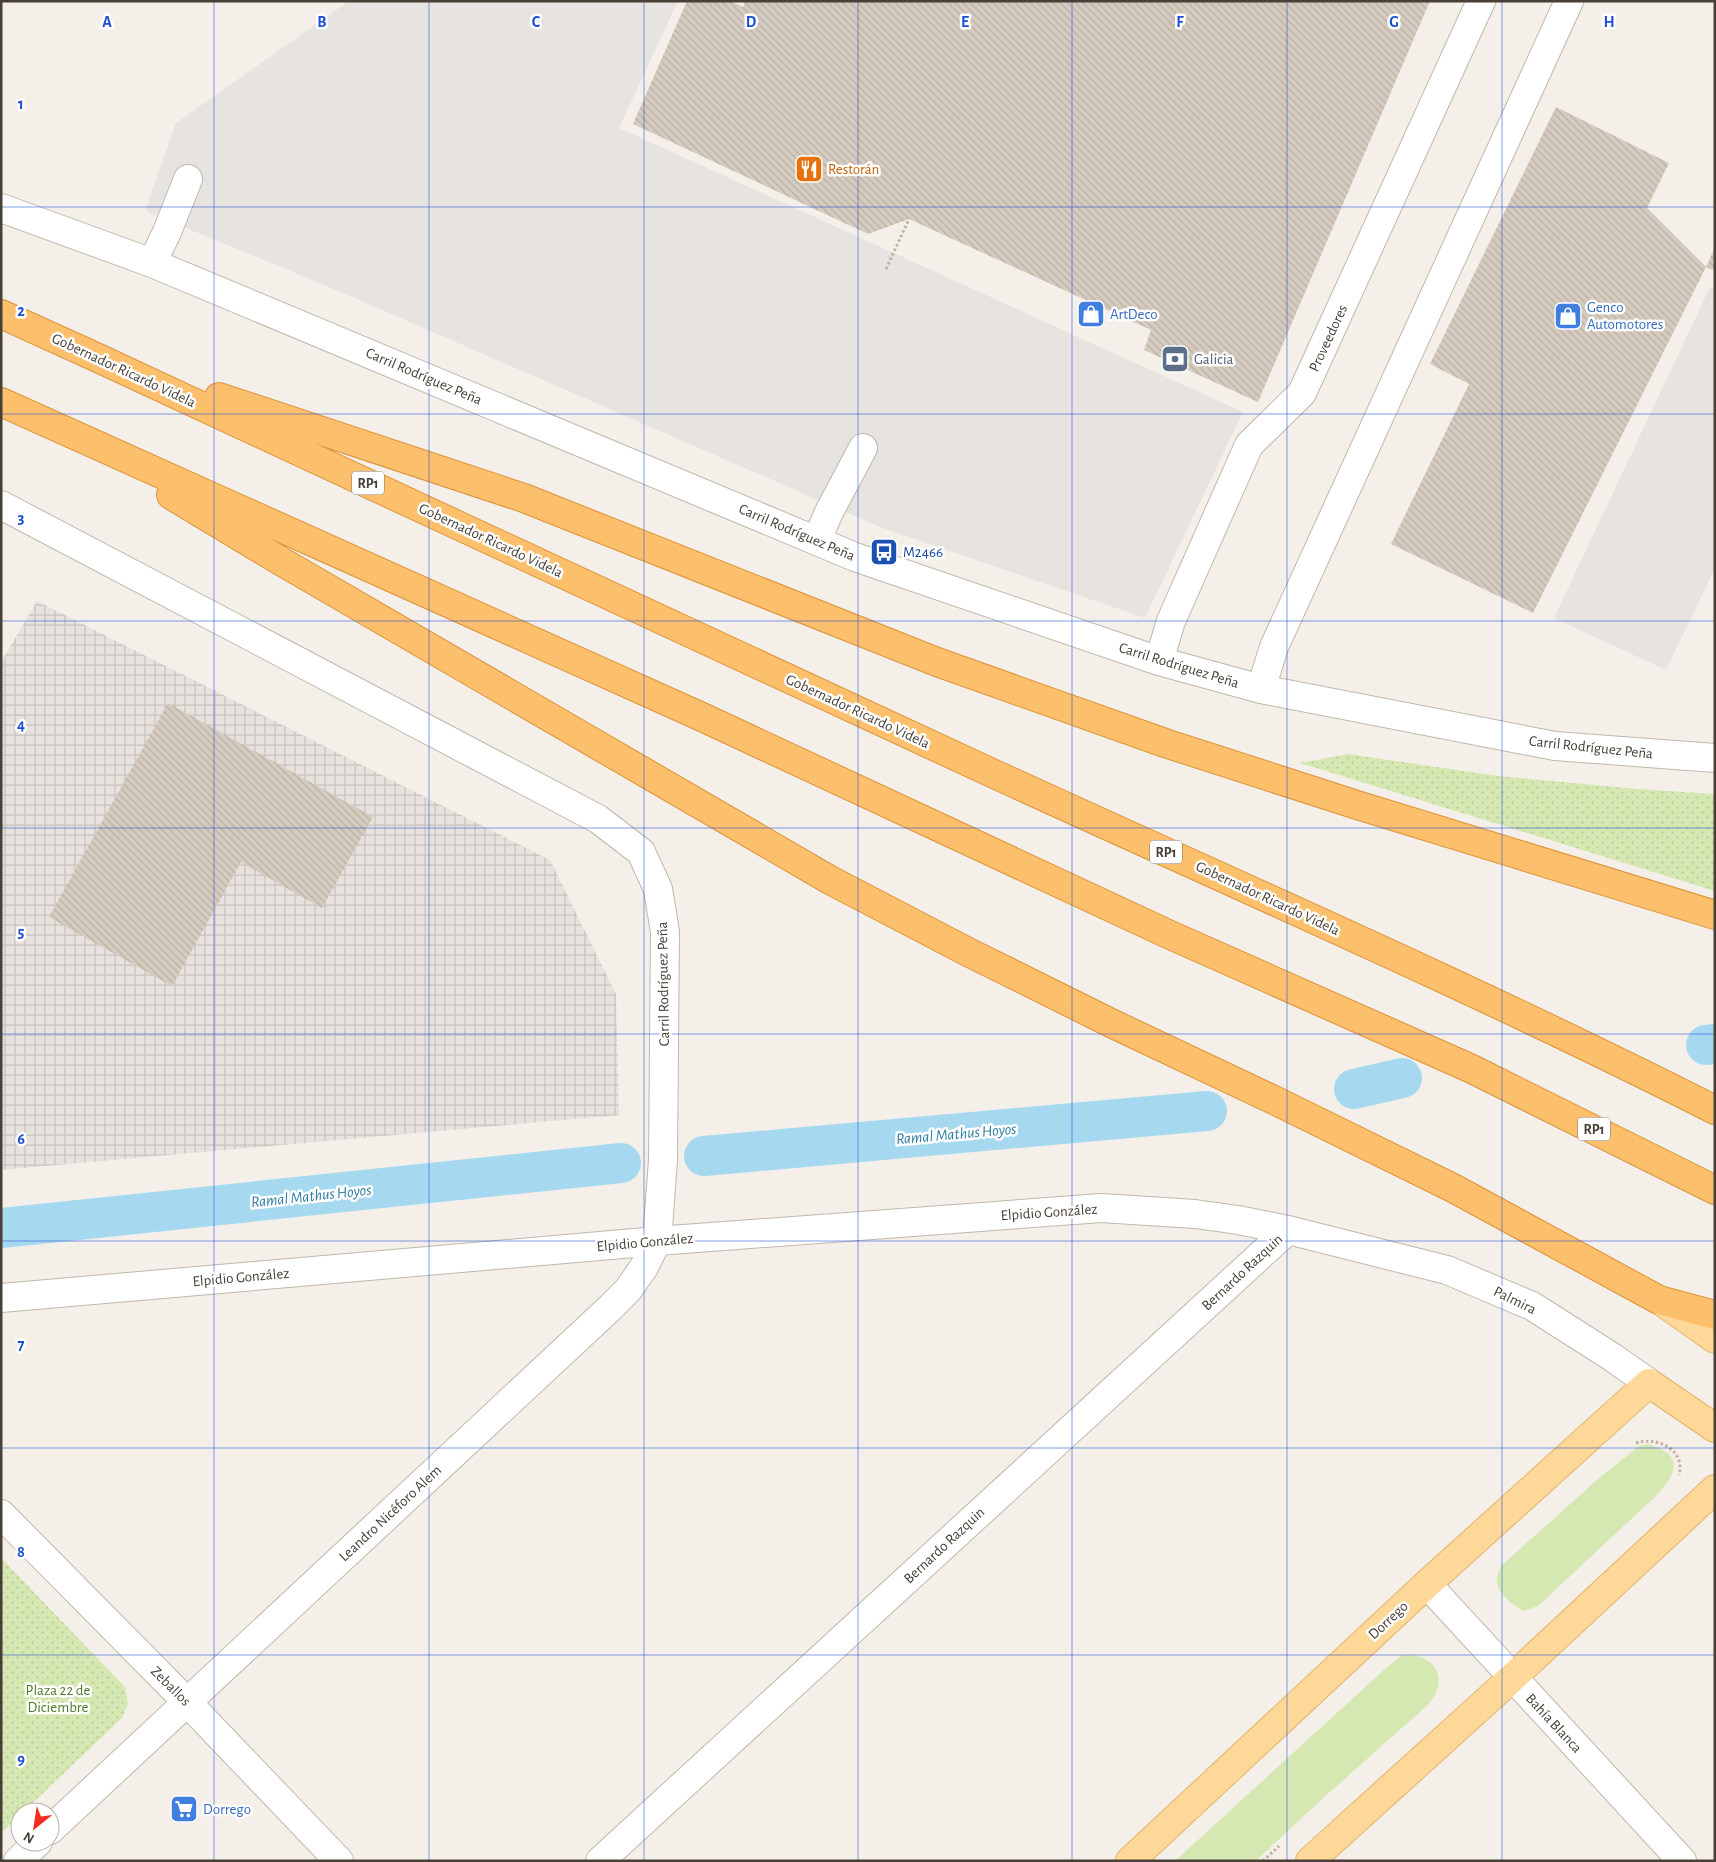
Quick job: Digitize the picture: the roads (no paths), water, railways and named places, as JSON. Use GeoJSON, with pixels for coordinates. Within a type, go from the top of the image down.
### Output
{"type":"FeatureCollection","features":[{"type":"Feature","properties":{"kind":"highway","name":"Gobernador Ricardo Videla"},"geometry":{"type":"LineString","coordinates":[[1,314],[734,654],[1558,1032],[1715,1110]]}},
{"type":"Feature","properties":{"kind":"highway"},"geometry":{"type":"LineString","coordinates":[[98,358],[524,498],[937,662],[1156,740],[1357,805],[1715,915]]}},
{"type":"Feature","properties":{"kind":"highway","name":"RP1"},"geometry":{"type":"LineString","coordinates":[[1,402],[702,717],[1160,930],[1472,1069],[1715,1190]]}},
{"type":"Feature","properties":{"kind":"highway"},"geometry":{"type":"LineString","coordinates":[[64,431],[284,563],[830,880],[1087,1012],[1276,1101],[1453,1188],[1659,1300],[1712,1322]]}},
{"type":"Feature","properties":{"kind":"main road","name":"Palmira"},"geometry":{"type":"LineString","coordinates":[[1649,1383],[1715,1428]]}},
{"type":"Feature","properties":{"kind":"main road","name":"Dorrego"},"geometry":{"type":"LineString","coordinates":[[1130,1861],[1427,1584],[1649,1383]]}},
{"type":"Feature","properties":{"kind":"main road"},"geometry":{"type":"LineString","coordinates":[[1310,1861],[1512,1678],[1715,1489]]}},
{"type":"Feature","properties":{"kind":"street","name":"Proveedores"},"geometry":{"type":"LineString","coordinates":[[1159,662],[1171,621],[1249,444],[1302,393],[1481,1]]}},
{"type":"Feature","properties":{"kind":"street"},"geometry":{"type":"LineString","coordinates":[[1262,689],[1274,647],[1569,1]]}},
{"type":"Feature","properties":{"kind":"street"},"geometry":{"type":"LineString","coordinates":[[152,263],[188,179]]}},
{"type":"Feature","properties":{"kind":"street","name":"Carril Rodríguez Peña"},"geometry":{"type":"LineString","coordinates":[[1,208],[152,263],[855,557],[1159,662],[1262,689],[1554,746],[1715,758]]}},
{"type":"Feature","properties":{"kind":"street"},"geometry":{"type":"LineString","coordinates":[[817,540],[829,512],[863,448]]}},
{"type":"Feature","properties":{"kind":"street","name":"Carril Rodríguez Peña"},"geometry":{"type":"LineString","coordinates":[[1,504],[598,819],[641,852],[658,890],[665,932],[663,1160]]}},
{"type":"Feature","properties":{"kind":"street","name":"Leandro Nicéforo Alem"},"geometry":{"type":"LineString","coordinates":[[60,1821],[611,1308],[628,1290],[644,1267],[657,1241],[663,1160]]}},
{"type":"Feature","properties":{"kind":"street","name":"Elpidio González"},"geometry":{"type":"LineString","coordinates":[[1,1298],[657,1241],[1101,1208],[1194,1214],[1288,1230]]}},
{"type":"Feature","properties":{"kind":"street","name":"Palmira"},"geometry":{"type":"LineString","coordinates":[[1288,1230],[1447,1270],[1500,1291],[1532,1306],[1649,1383]]}},
{"type":"Feature","properties":{"kind":"street","name":"Bernardo Razquin"},"geometry":{"type":"LineString","coordinates":[[600,1861],[1288,1230]]}},
{"type":"Feature","properties":{"kind":"street","name":"Zeballos"},"geometry":{"type":"LineString","coordinates":[[1,1514],[187,1702],[339,1861]]}},
{"type":"Feature","properties":{"kind":"street","name":"Bahía Blanca"},"geometry":{"type":"LineString","coordinates":[[1427,1584],[1682,1861]]}},
{"type":"Feature","properties":{"kind":"street"},"geometry":{"type":"LineString","coordinates":[[18,1861],[27,1852]]}},
{"type":"Feature","properties":{"kind":"waterway","name":"Ramal Mathus Hoyos"},"geometry":{"type":"LineString","coordinates":[[1706,1045],[1715,1044]]}},
{"type":"Feature","properties":{"kind":"waterway","name":"Ramal Mathus Hoyos"},"geometry":{"type":"LineString","coordinates":[[1354,1089],[1402,1078]]}},
{"type":"Feature","properties":{"kind":"waterway","name":"Ramal Mathus Hoyos"},"geometry":{"type":"LineString","coordinates":[[704,1156],[1207,1111]]}},
{"type":"Feature","properties":{"kind":"waterway","name":"Ramal Mathus Hoyos"},"geometry":{"type":"LineString","coordinates":[[1,1228],[621,1163]]}},
{"type":"Feature","properties":{"kind":"place","name":"Restorán"},"geometry":{"type":"Point","coordinates":[809,169]}},
{"type":"Feature","properties":{"kind":"place","name":"ArtDeco"},"geometry":{"type":"Point","coordinates":[1091,314]}},
{"type":"Feature","properties":{"kind":"place","name":"Genco Automotores"},"geometry":{"type":"Point","coordinates":[1568,316]}},
{"type":"Feature","properties":{"kind":"place","name":"Galicia"},"geometry":{"type":"Point","coordinates":[1175,359]}},
{"type":"Feature","properties":{"kind":"place","name":"M2466"},"geometry":{"type":"Point","coordinates":[884,552]}},
{"type":"Feature","properties":{"kind":"place","name":"Dorrego"},"geometry":{"type":"Point","coordinates":[184,1809]}},
{"type":"Feature","properties":{"kind":"park label","name":"Plaza 22 de Diciembre"},"geometry":{"type":"Point","coordinates":[58,1698]}}]}
